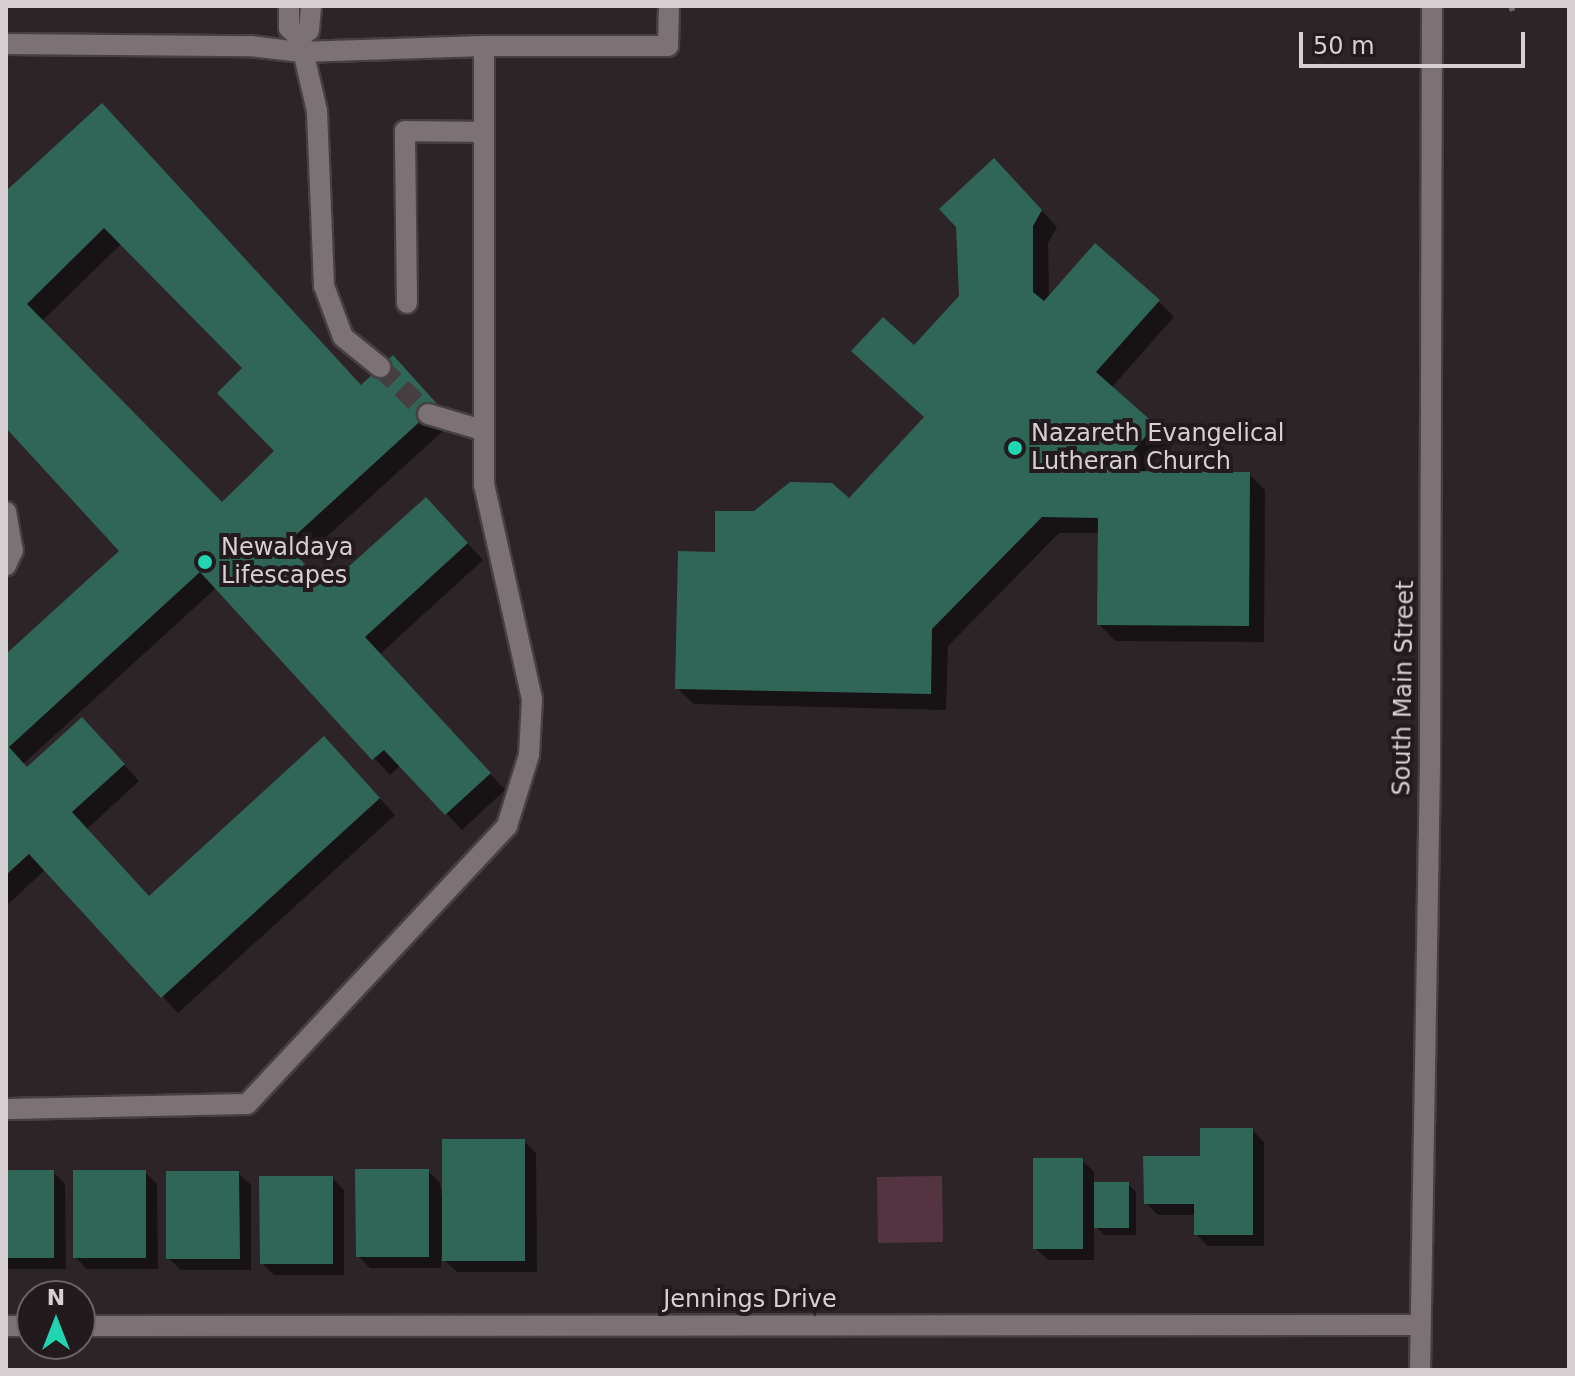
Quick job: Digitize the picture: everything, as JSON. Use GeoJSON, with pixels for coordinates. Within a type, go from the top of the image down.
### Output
{"type":"FeatureCollection","features":[{"type":"Feature","properties":{"kind":"street"},"geometry":{"type":"LineString","coordinates":[[289,6],[289,28],[300,45],[317,111],[324,286],[343,337],[380,367]]}},
{"type":"Feature","properties":{"kind":"street"},"geometry":{"type":"LineString","coordinates":[[300,45],[309,30],[311,6]]}},
{"type":"Feature","properties":{"kind":"street"},"geometry":{"type":"LineString","coordinates":[[6,44],[668,46],[669,6]]}},
{"type":"Feature","properties":{"kind":"street","name":"South Main Street"},"geometry":{"type":"LineString","coordinates":[[1420,1370],[1430,735],[1432,6]]}},
{"type":"Feature","properties":{"kind":"street"},"geometry":{"type":"LineString","coordinates":[[6,1109],[247,1104],[507,826],[529,755],[532,699],[484,485],[484,46]]}},
{"type":"Feature","properties":{"kind":"street"},"geometry":{"type":"LineString","coordinates":[[407,303],[405,131],[483,132]]}},
{"type":"Feature","properties":{"kind":"street"},"geometry":{"type":"LineString","coordinates":[[428,414],[482,430]]}},
{"type":"Feature","properties":{"kind":"street"},"geometry":{"type":"LineString","coordinates":[[6,512],[13,550],[6,565]]}},
{"type":"Feature","properties":{"kind":"street","name":"Jennings Drive"},"geometry":{"type":"LineString","coordinates":[[96,1326],[1420,1325]]}},
{"type":"Feature","properties":{"kind":"path"},"geometry":{"type":"LineString","coordinates":[[1509,9],[1518,6]]}},
{"type":"Feature","properties":{"kind":"shaded area"},"geometry":{"type":"Polygon","coordinates":[[[942,1176],[943,1242],[878,1243],[877,1177],[942,1176]]]}},
{"type":"Feature","properties":{"kind":"building","name":"Newaldaya Lifescapes"},"geometry":{"type":"Polygon","coordinates":[[[102,103],[361,385],[393,355],[438,405],[286,544],[326,587],[426,497],[468,543],[365,637],[491,773],[445,815],[384,750],[372,760],[200,572],[9,747],[27,767],[82,717],[125,764],[72,812],[149,896],[324,736],[380,798],[161,998],[29,854],[6,875],[6,654],[119,551],[6,428],[6,191],[102,103]],[[104,228],[27,304],[222,502],[274,451],[217,393],[242,368],[104,228]]]}},
{"type":"Feature","properties":{"kind":"building","name":"Nazareth Evangelical Lutheran Church"},"geometry":{"type":"Polygon","coordinates":[[[994,158],[1042,210],[1033,226],[1033,292],[1044,301],[1095,243],[1160,300],[1096,372],[1156,425],[1115,471],[1250,472],[1249,626],[1097,625],[1098,518],[1042,517],[932,629],[931,694],[675,689],[678,551],[715,552],[715,511],[754,511],[790,482],[832,483],[849,498],[924,417],[851,351],[883,317],[914,345],[959,296],[956,227],[939,209],[994,158]]]}},
{"type":"Feature","properties":{"kind":"building"},"geometry":{"type":"Polygon","coordinates":[[[1200,1128],[1253,1128],[1253,1235],[1194,1235],[1194,1204],[1144,1204],[1143,1156],[1200,1156],[1200,1128]]]}},
{"type":"Feature","properties":{"kind":"building"},"geometry":{"type":"Polygon","coordinates":[[[442,1139],[525,1139],[525,1261],[442,1261],[442,1139]]]}},
{"type":"Feature","properties":{"kind":"building"},"geometry":{"type":"Polygon","coordinates":[[[1033,1158],[1083,1158],[1083,1249],[1033,1249],[1033,1158]]]}},
{"type":"Feature","properties":{"kind":"building"},"geometry":{"type":"Polygon","coordinates":[[[355,1169],[429,1169],[429,1257],[356,1257],[355,1169]]]}},
{"type":"Feature","properties":{"kind":"building"},"geometry":{"type":"Polygon","coordinates":[[[6,1170],[54,1170],[54,1258],[6,1258],[6,1170]]]}},
{"type":"Feature","properties":{"kind":"building"},"geometry":{"type":"Polygon","coordinates":[[[73,1170],[146,1170],[146,1258],[73,1258],[73,1170]]]}},
{"type":"Feature","properties":{"kind":"building"},"geometry":{"type":"Polygon","coordinates":[[[166,1171],[239,1171],[240,1259],[166,1259],[166,1171]]]}},
{"type":"Feature","properties":{"kind":"building"},"geometry":{"type":"Polygon","coordinates":[[[259,1176],[333,1176],[333,1264],[260,1264],[259,1176]]]}},
{"type":"Feature","properties":{"kind":"building"},"geometry":{"type":"Polygon","coordinates":[[[1094,1182],[1129,1182],[1129,1228],[1094,1228],[1094,1182]]]}},
{"type":"Feature","properties":{"kind":"tunnel"},"geometry":{"type":"LineString","coordinates":[[380,367],[428,414]]}},
{"type":"Feature","properties":{"kind":"place","name":"Nazareth Evangelical Lutheran Church"},"geometry":{"type":"Point","coordinates":[1015,448]}},
{"type":"Feature","properties":{"kind":"place","name":"Newaldaya Lifescapes"},"geometry":{"type":"Point","coordinates":[205,562]}}]}
